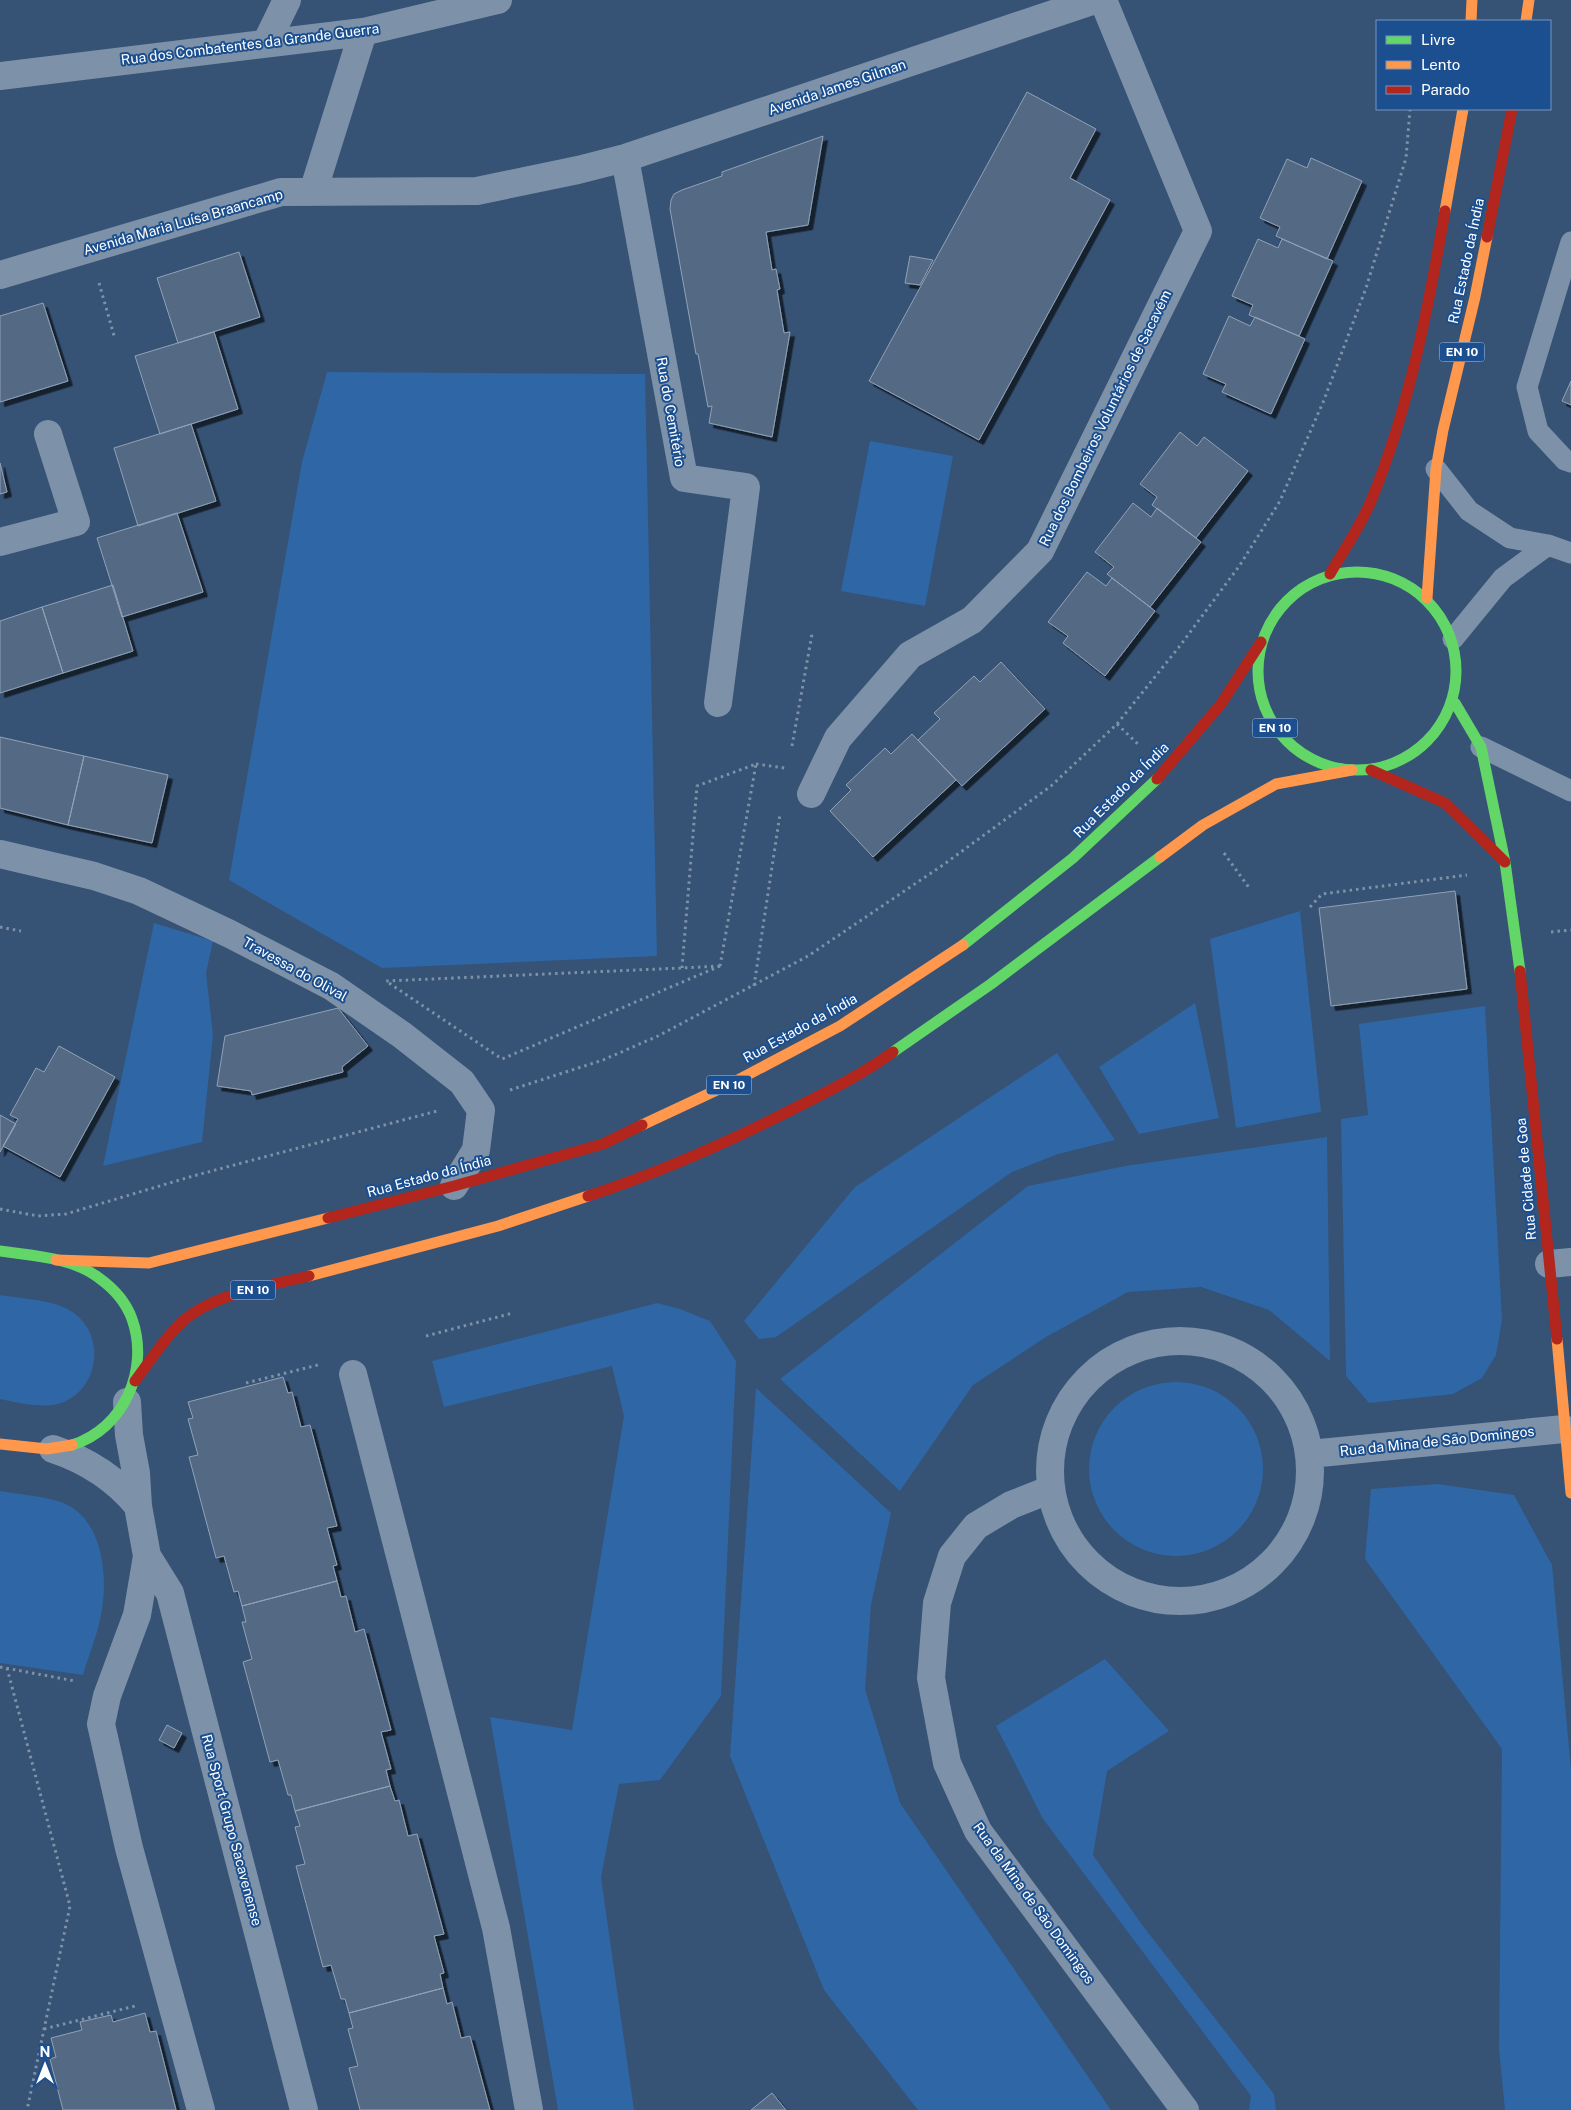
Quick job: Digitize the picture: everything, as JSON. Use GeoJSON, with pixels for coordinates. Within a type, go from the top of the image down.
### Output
{"type":"FeatureCollection","features":[{"type":"Feature","properties":{"kind":"main road"},"geometry":{"type":"LineString","coordinates":[[1471,20],[1472,0]]}},
{"type":"Feature","properties":{"kind":"main road"},"geometry":{"type":"LineString","coordinates":[[1526,20],[1529,0]]}},
{"type":"Feature","properties":{"kind":"main road","name":"Rua Estado da Índia"},"geometry":{"type":"LineString","coordinates":[[1330,574],[1370,502],[1399,420],[1431,290],[1463,110]]}},
{"type":"Feature","properties":{"kind":"main road","name":"Rua Estado da Índia"},"geometry":{"type":"LineString","coordinates":[[1427,598],[1436,468],[1443,430],[1475,297],[1512,110]]}},
{"type":"Feature","properties":{"kind":"main road","name":"EN 10"},"geometry":{"type":"LineString","coordinates":[[0,1444],[30,1449],[53,1449],[75,1444],[96,1434],[113,1420],[169,1337],[192,1314],[224,1298],[498,1226],[627,1183],[756,1128],[867,1071],[991,984],[1203,825],[1276,784],[1352,770],[1371,770],[1396,763],[1419,749],[1455,703],[1457,687],[1453,639],[1427,598],[1382,573],[1330,574],[1307,584],[1287,599],[1271,619],[1261,642],[1257,672],[1262,701],[1275,728],[1296,749],[1322,764],[1352,770]]}},
{"type":"Feature","properties":{"kind":"main road","name":"Rua Estado da Índia"},"geometry":{"type":"LineString","coordinates":[[56,1260],[149,1263],[454,1186],[612,1140],[734,1082],[840,1026],[957,950],[1074,858],[1164,773],[1221,704],[1261,642]]}},
{"type":"Feature","properties":{"kind":"main road","name":"Rua Cidade de Goa"},"geometry":{"type":"LineString","coordinates":[[1455,703],[1481,747],[1505,862],[1560,1263],[1564,1429],[1571,1493]]}},
{"type":"Feature","properties":{"kind":"main road"},"geometry":{"type":"LineString","coordinates":[[1371,770],[1445,803],[1505,862]]}},
{"type":"Feature","properties":{"kind":"main road","name":"Rua Estado da Índia"},"geometry":{"type":"LineString","coordinates":[[0,1251],[56,1260],[79,1266],[100,1278],[117,1293],[130,1312],[137,1335],[139,1358],[131,1391]]}},
{"type":"Feature","properties":{"kind":"street"},"geometry":{"type":"LineString","coordinates":[[266,43],[287,0]]}},
{"type":"Feature","properties":{"kind":"street","name":"Rua dos Combatentes da Grande Guerra"},"geometry":{"type":"LineString","coordinates":[[0,76],[363,32],[498,0]]}},
{"type":"Feature","properties":{"kind":"street","name":"Avenida James Gilman"},"geometry":{"type":"LineString","coordinates":[[578,170],[625,158],[1095,0]]}},
{"type":"Feature","properties":{"kind":"street","name":"Rua dos Bombeiros Voluntários de Sacavém"},"geometry":{"type":"LineString","coordinates":[[811,794],[838,738],[910,655],[972,620],[1040,551],[1198,231],[1103,0]]}},
{"type":"Feature","properties":{"kind":"street"},"geometry":{"type":"LineString","coordinates":[[313,192],[363,32]]}},
{"type":"Feature","properties":{"kind":"street","name":"Rua do Cemitério"},"geometry":{"type":"LineString","coordinates":[[625,158],[684,478],[746,487],[718,703]]}},
{"type":"Feature","properties":{"kind":"street","name":"Avenida Maria Luísa Braancamp"},"geometry":{"type":"LineString","coordinates":[[0,275],[280,192],[477,190],[578,170]]}},
{"type":"Feature","properties":{"kind":"street"},"geometry":{"type":"LineString","coordinates":[[0,542],[76,522],[48,434]]}},
{"type":"Feature","properties":{"kind":"street","name":"Travessa do Olival"},"geometry":{"type":"LineString","coordinates":[[0,854],[94,876],[139,891],[230,934],[331,986],[402,1035],[462,1082],[481,1110],[476,1150],[454,1186]]}},
{"type":"Feature","properties":{"kind":"street"},"geometry":{"type":"LineString","coordinates":[[1161,1342],[1203,1342],[1242,1356],[1275,1381],[1298,1414],[1310,1454],[1309,1495],[1295,1533],[1271,1565],[1237,1589],[1198,1601],[1157,1600],[1118,1587],[1086,1563],[1062,1529],[1050,1490],[1050,1449],[1063,1410],[1088,1377],[1122,1354],[1161,1342]]}},
{"type":"Feature","properties":{"kind":"street"},"geometry":{"type":"LineString","coordinates":[[352,1374],[496,1928],[529,2110]]}},
{"type":"Feature","properties":{"kind":"street","name":"Rua Sport Grupo Sacavenense"},"geometry":{"type":"LineString","coordinates":[[131,1391],[130,1435],[136,1473],[138,1506],[148,1556],[170,1593],[304,2110]]}},
{"type":"Feature","properties":{"kind":"street","name":"Rua da Mina de São Domingos"},"geometry":{"type":"LineString","coordinates":[[1310,1454],[1564,1429]]}},
{"type":"Feature","properties":{"kind":"street"},"geometry":{"type":"LineString","coordinates":[[53,1449],[72,1455],[103,1473],[126,1492],[138,1506]]}},
{"type":"Feature","properties":{"kind":"street","name":"Rua da Mina de São Domingos"},"geometry":{"type":"LineString","coordinates":[[1050,1490],[1011,1505],[976,1526],[952,1556],[937,1603],[931,1678],[948,1763],[978,1831],[1185,2110]]}},
{"type":"Feature","properties":{"kind":"street","name":"Rua Sport Grupo Sacavenense"},"geometry":{"type":"LineString","coordinates":[[148,1556],[137,1615],[110,1687],[101,1724],[129,1848],[201,2110]]}},
{"type":"Feature","properties":{"kind":"lane"},"geometry":{"type":"LineString","coordinates":[[1571,242],[1527,387],[1538,431],[1565,460],[1571,462]]}},
{"type":"Feature","properties":{"kind":"lane"},"geometry":{"type":"LineString","coordinates":[[1436,468],[1469,511],[1510,538],[1548,544],[1571,553]]}},
{"type":"Feature","properties":{"kind":"lane"},"geometry":{"type":"LineString","coordinates":[[1453,639],[1503,578],[1548,544]]}},
{"type":"Feature","properties":{"kind":"lane"},"geometry":{"type":"LineString","coordinates":[[1481,747],[1571,791]]}},
{"type":"Feature","properties":{"kind":"path"},"geometry":{"type":"LineString","coordinates":[[89,248],[115,339]]}},
{"type":"Feature","properties":{"kind":"path"},"geometry":{"type":"LineString","coordinates":[[1117,724],[1146,751]]}},
{"type":"Feature","properties":{"kind":"path"},"geometry":{"type":"LineString","coordinates":[[682,968],[697,786],[756,764],[788,769]]}},
{"type":"Feature","properties":{"kind":"path"},"geometry":{"type":"LineString","coordinates":[[720,966],[756,764]]}},
{"type":"Feature","properties":{"kind":"path"},"geometry":{"type":"LineString","coordinates":[[1221,849],[1250,889]]}},
{"type":"Feature","properties":{"kind":"path"},"geometry":{"type":"LineString","coordinates":[[1310,907],[1322,894],[1476,874]]}},
{"type":"Feature","properties":{"kind":"path"},"geometry":{"type":"LineString","coordinates":[[0,927],[21,931]]}},
{"type":"Feature","properties":{"kind":"path"},"geometry":{"type":"LineString","coordinates":[[720,966],[502,1060],[386,981],[682,968],[720,966]]}},
{"type":"Feature","properties":{"kind":"path"},"geometry":{"type":"LineString","coordinates":[[426,1336],[513,1313]]}},
{"type":"Feature","properties":{"kind":"path"},"geometry":{"type":"LineString","coordinates":[[246,1384],[318,1365]]}},
{"type":"Feature","properties":{"kind":"path"},"geometry":{"type":"LineString","coordinates":[[0,1667],[110,1687]]}},
{"type":"Feature","properties":{"kind":"path"},"geometry":{"type":"LineString","coordinates":[[7,1668],[70,1906],[28,2110]]}},
{"type":"Feature","properties":{"kind":"path"},"geometry":{"type":"LineString","coordinates":[[44,2029],[170,1997]]}},
{"type":"Feature","properties":{"kind":"shaded area"},"geometry":{"type":"Polygon","coordinates":[[[327,372],[645,374],[657,956],[382,968],[229,880],[302,462],[327,372]]]}},
{"type":"Feature","properties":{"kind":"shaded area"},"geometry":{"type":"Polygon","coordinates":[[[870,441],[953,456],[925,606],[841,591],[870,441]]]}},
{"type":"Feature","properties":{"kind":"shaded area"},"geometry":{"type":"Polygon","coordinates":[[[1300,911],[1321,1112],[1236,1128],[1210,939],[1300,911]]]}},
{"type":"Feature","properties":{"kind":"shaded area"},"geometry":{"type":"Polygon","coordinates":[[[154,923],[213,941],[206,973],[213,1035],[202,1142],[103,1166],[154,923]]]}},
{"type":"Feature","properties":{"kind":"shaded area"},"geometry":{"type":"Polygon","coordinates":[[[1195,1003],[1219,1118],[1139,1134],[1099,1067],[1195,1003]]]}},
{"type":"Feature","properties":{"kind":"shaded area"},"geometry":{"type":"Polygon","coordinates":[[[1485,1006],[1502,1320],[1496,1355],[1482,1378],[1453,1394],[1369,1403],[1346,1376],[1341,1119],[1368,1115],[1359,1024],[1485,1006]]]}},
{"type":"Feature","properties":{"kind":"shaded area"},"geometry":{"type":"Polygon","coordinates":[[[1057,1053],[1115,1140],[1058,1154],[1012,1172],[776,1337],[759,1339],[744,1321],[855,1187],[1057,1053]]]}},
{"type":"Feature","properties":{"kind":"shaded area"},"geometry":{"type":"Polygon","coordinates":[[[1327,1137],[1330,1361],[1269,1310],[1201,1287],[1128,1292],[1046,1337],[973,1385],[900,1491],[780,1379],[1028,1186],[1125,1166],[1327,1137]]]}},
{"type":"Feature","properties":{"kind":"shaded area"},"geometry":{"type":"Polygon","coordinates":[[[0,1295],[38,1300],[66,1308],[84,1323],[91,1335],[94,1348],[94,1362],[84,1387],[74,1396],[54,1405],[31,1405],[0,1399],[0,1295]]]}},
{"type":"Feature","properties":{"kind":"shaded area"},"geometry":{"type":"Polygon","coordinates":[[[657,1303],[680,1309],[710,1321],[736,1361],[721,1696],[660,1780],[619,1784],[601,1877],[634,2110],[558,2110],[490,1717],[572,1730],[624,1416],[612,1366],[444,1407],[432,1361],[657,1303]]]}},
{"type":"Feature","properties":{"kind":"shaded area"},"geometry":{"type":"Polygon","coordinates":[[[1176,1382],[1193,1384],[1217,1392],[1243,1414],[1253,1428],[1259,1444],[1263,1469],[1261,1486],[1253,1510],[1231,1536],[1217,1546],[1201,1552],[1176,1556],[1159,1554],[1135,1546],[1109,1524],[1099,1510],[1093,1494],[1089,1469],[1091,1452],[1099,1428],[1121,1402],[1135,1392],[1151,1386],[1176,1382]]]}},
{"type":"Feature","properties":{"kind":"shaded area"},"geometry":{"type":"Polygon","coordinates":[[[756,1388],[891,1513],[871,1605],[865,1689],[900,1803],[1111,2110],[918,2110],[824,1990],[730,1756],[756,1388]]]}},
{"type":"Feature","properties":{"kind":"shaded area"},"geometry":{"type":"Polygon","coordinates":[[[1438,1484],[1514,1495],[1552,1565],[1571,1769],[1571,2110],[1505,2110],[1499,2049],[1502,1749],[1365,1559],[1371,1489],[1438,1484]]]}},
{"type":"Feature","properties":{"kind":"shaded area"},"geometry":{"type":"Polygon","coordinates":[[[0,1491],[61,1502],[76,1510],[87,1522],[95,1536],[103,1570],[103,1604],[83,1675],[0,1663],[0,1491]]]}},
{"type":"Feature","properties":{"kind":"shaded area"},"geometry":{"type":"Polygon","coordinates":[[[1105,1659],[1169,1731],[1107,1771],[1093,1855],[1143,1926],[1274,2094],[1276,2110],[1249,2110],[1251,2096],[1043,1819],[996,1726],[1105,1659]]]}},
{"type":"Feature","properties":{"kind":"building"},"geometry":{"type":"Polygon","coordinates":[[[1027,92],[1096,129],[1070,178],[1110,200],[979,440],[869,381],[1027,92]]]}},
{"type":"Feature","properties":{"kind":"building"},"geometry":{"type":"Polygon","coordinates":[[[823,136],[808,225],[766,232],[772,270],[776,269],[780,289],[777,290],[784,333],[790,332],[772,437],[709,423],[712,406],[708,407],[698,354],[696,354],[670,209],[671,200],[674,194],[722,176],[722,172],[823,136]]]}},
{"type":"Feature","properties":{"kind":"building"},"geometry":{"type":"Polygon","coordinates":[[[1311,158],[1362,181],[1327,259],[1276,236],[1280,227],[1260,218],[1287,159],[1307,168],[1311,158]]]}},
{"type":"Feature","properties":{"kind":"building"},"geometry":{"type":"Polygon","coordinates":[[[1258,239],[1278,248],[1282,239],[1333,261],[1299,336],[1249,315],[1253,305],[1232,296],[1258,239]]]}},
{"type":"Feature","properties":{"kind":"building"},"geometry":{"type":"Polygon","coordinates":[[[239,252],[260,317],[178,343],[157,278],[239,252]]]}},
{"type":"Feature","properties":{"kind":"building"},"geometry":{"type":"Polygon","coordinates":[[[910,256],[933,260],[920,285],[905,283],[910,256]]]}},
{"type":"Feature","properties":{"kind":"building"},"geometry":{"type":"Polygon","coordinates":[[[43,303],[68,381],[0,402],[0,316],[43,303]]]}},
{"type":"Feature","properties":{"kind":"building"},"geometry":{"type":"Polygon","coordinates":[[[1229,316],[1250,326],[1255,317],[1305,339],[1271,414],[1222,392],[1226,384],[1203,374],[1229,316]]]}},
{"type":"Feature","properties":{"kind":"building"},"geometry":{"type":"Polygon","coordinates":[[[214,332],[238,409],[160,434],[135,356],[214,332]]]}},
{"type":"Feature","properties":{"kind":"building"},"geometry":{"type":"Polygon","coordinates":[[[1571,381],[1571,405],[1562,401],[1571,381]]]}},
{"type":"Feature","properties":{"kind":"building"},"geometry":{"type":"Polygon","coordinates":[[[191,424],[216,501],[138,526],[114,448],[191,424]]]}},
{"type":"Feature","properties":{"kind":"building"},"geometry":{"type":"Polygon","coordinates":[[[1180,432],[1197,446],[1204,437],[1248,471],[1196,538],[1152,505],[1157,497],[1140,484],[1180,432]]]}},
{"type":"Feature","properties":{"kind":"building"},"geometry":{"type":"Polygon","coordinates":[[[0,463],[7,492],[0,494],[0,463]]]}},
{"type":"Feature","properties":{"kind":"building"},"geometry":{"type":"Polygon","coordinates":[[[1133,503],[1151,517],[1157,508],[1201,542],[1150,607],[1107,574],[1114,567],[1095,552],[1133,503]]]}},
{"type":"Feature","properties":{"kind":"building"},"geometry":{"type":"Polygon","coordinates":[[[177,513],[203,592],[122,617],[97,538],[177,513]]]}},
{"type":"Feature","properties":{"kind":"building"},"geometry":{"type":"Polygon","coordinates":[[[1087,572],[1106,586],[1112,578],[1155,611],[1105,676],[1063,643],[1068,636],[1048,622],[1087,572]]]}},
{"type":"Feature","properties":{"kind":"building"},"geometry":{"type":"Polygon","coordinates":[[[113,585],[133,651],[63,673],[42,607],[113,585]]]}},
{"type":"Feature","properties":{"kind":"building"},"geometry":{"type":"Polygon","coordinates":[[[42,607],[63,673],[0,693],[0,621],[42,607]]]}},
{"type":"Feature","properties":{"kind":"building"},"geometry":{"type":"Polygon","coordinates":[[[1001,662],[1045,709],[962,786],[918,740],[940,719],[934,713],[974,676],[980,682],[1001,662]]]}},
{"type":"Feature","properties":{"kind":"building"},"geometry":{"type":"Polygon","coordinates":[[[912,734],[956,780],[873,857],[830,811],[851,790],[846,785],[885,748],[891,754],[912,734]]]}},
{"type":"Feature","properties":{"kind":"building"},"geometry":{"type":"Polygon","coordinates":[[[0,737],[84,756],[68,825],[0,808],[0,737]]]}},
{"type":"Feature","properties":{"kind":"building"},"geometry":{"type":"Polygon","coordinates":[[[84,756],[168,775],[152,843],[68,825],[84,756]]]}},
{"type":"Feature","properties":{"kind":"building"},"geometry":{"type":"Polygon","coordinates":[[[1455,891],[1467,989],[1331,1006],[1319,908],[1455,891]]]}},
{"type":"Feature","properties":{"kind":"building"},"geometry":{"type":"Polygon","coordinates":[[[338,1008],[368,1046],[342,1067],[343,1072],[252,1095],[251,1091],[217,1086],[225,1036],[338,1008]]]}},
{"type":"Feature","properties":{"kind":"building"},"geometry":{"type":"Polygon","coordinates":[[[59,1046],[115,1077],[60,1177],[3,1146],[18,1119],[10,1115],[36,1068],[44,1072],[59,1046]]]}},
{"type":"Feature","properties":{"kind":"building"},"geometry":{"type":"Polygon","coordinates":[[[0,1115],[16,1124],[0,1152],[0,1115]]]}},
{"type":"Feature","properties":{"kind":"building"},"geometry":{"type":"Polygon","coordinates":[[[283,1377],[288,1393],[292,1392],[301,1427],[310,1425],[337,1526],[327,1528],[337,1565],[333,1566],[337,1581],[242,1606],[238,1591],[234,1592],[224,1556],[216,1558],[189,1457],[198,1455],[188,1419],[193,1418],[188,1402],[283,1377]]]}},
{"type":"Feature","properties":{"kind":"building"},"geometry":{"type":"Polygon","coordinates":[[[337,1581],[341,1597],[346,1596],[355,1632],[364,1629],[391,1730],[381,1732],[391,1769],[386,1770],[390,1786],[295,1811],[291,1795],[288,1795],[278,1760],[270,1762],[243,1662],[252,1659],[242,1622],[246,1622],[242,1606],[337,1581]]]}},
{"type":"Feature","properties":{"kind":"building"},"geometry":{"type":"Polygon","coordinates":[[[167,1725],[182,1733],[174,1748],[159,1740],[167,1725]]]}},
{"type":"Feature","properties":{"kind":"building"},"geometry":{"type":"Polygon","coordinates":[[[390,1786],[395,1801],[399,1800],[408,1836],[417,1834],[444,1934],[434,1936],[444,1973],[440,1974],[443,1988],[349,2013],[345,1999],[341,1999],[331,1965],[323,1967],[296,1866],[305,1864],[295,1827],[300,1826],[295,1811],[390,1786]]]}},
{"type":"Feature","properties":{"kind":"building"},"geometry":{"type":"Polygon","coordinates":[[[443,1988],[447,2004],[452,2002],[461,2038],[470,2036],[490,2110],[360,2110],[349,2068],[358,2066],[348,2029],[353,2028],[349,2013],[443,1988]]]}},
{"type":"Feature","properties":{"kind":"building"},"geometry":{"type":"Polygon","coordinates":[[[145,2013],[150,2032],[156,2031],[176,2110],[63,2110],[50,2059],[56,2057],[51,2038],[82,2030],[80,2022],[111,2015],[113,2022],[145,2013]]]}},
{"type":"Feature","properties":{"kind":"building"},"geometry":{"type":"Polygon","coordinates":[[[772,2093],[786,2110],[751,2110],[772,2093]]]}},
{"type":"Feature","properties":{"kind":"traffic: fast"},"geometry":{"type":"LineString","coordinates":[[1347,572],[1367,572],[1395,579],[1420,594],[1434,608],[1449,633],[1456,661],[1456,671],[1456,681],[1449,709],[1434,734],[1420,748],[1395,763],[1386,766],[1367,770],[1347,770],[1319,763],[1294,748],[1280,734],[1265,709],[1262,700],[1258,681],[1258,661],[1265,633],[1280,608],[1294,594],[1319,579],[1328,576],[1347,572]]}},
{"type":"Feature","properties":{"kind":"traffic: fast"},"geometry":{"type":"LineString","coordinates":[[1455,703],[1481,747],[1505,862],[1520,971]]}},
{"type":"Feature","properties":{"kind":"traffic: fast"},"geometry":{"type":"LineString","coordinates":[[963,945],[1073,858],[1157,779]]}},
{"type":"Feature","properties":{"kind":"traffic: fast"},"geometry":{"type":"LineString","coordinates":[[893,1052],[991,984],[1160,857]]}},
{"type":"Feature","properties":{"kind":"traffic: fast"},"geometry":{"type":"LineString","coordinates":[[0,1251],[51,1258],[88,1271],[114,1291],[123,1301],[132,1319],[137,1338],[138,1358],[135,1377],[128,1395],[119,1411],[106,1426],[90,1437],[72,1445]]}},
{"type":"Feature","properties":{"kind":"traffic: slow"},"geometry":{"type":"LineString","coordinates":[[1471,20],[1472,0]]}},
{"type":"Feature","properties":{"kind":"traffic: slow"},"geometry":{"type":"LineString","coordinates":[[1526,20],[1529,0]]}},
{"type":"Feature","properties":{"kind":"traffic: slow"},"geometry":{"type":"LineString","coordinates":[[1445,211],[1463,110]]}},
{"type":"Feature","properties":{"kind":"traffic: slow"},"geometry":{"type":"LineString","coordinates":[[1427,598],[1436,469],[1443,430],[1475,297],[1487,237]]}},
{"type":"Feature","properties":{"kind":"traffic: slow"},"geometry":{"type":"LineString","coordinates":[[1160,857],[1203,825],[1276,784],[1352,770]]}},
{"type":"Feature","properties":{"kind":"traffic: slow"},"geometry":{"type":"LineString","coordinates":[[642,1125],[734,1082],[840,1026],[963,945]]}},
{"type":"Feature","properties":{"kind":"traffic: slow"},"geometry":{"type":"LineString","coordinates":[[309,1276],[498,1226],[588,1196]]}},
{"type":"Feature","properties":{"kind":"traffic: slow"},"geometry":{"type":"LineString","coordinates":[[56,1260],[149,1263],[328,1218]]}},
{"type":"Feature","properties":{"kind":"traffic: slow"},"geometry":{"type":"LineString","coordinates":[[1557,1339],[1571,1493]]}},
{"type":"Feature","properties":{"kind":"traffic: slow"},"geometry":{"type":"LineString","coordinates":[[0,1444],[47,1449],[72,1445]]}},
{"type":"Feature","properties":{"kind":"traffic: jam"},"geometry":{"type":"LineString","coordinates":[[1487,237],[1512,110]]}},
{"type":"Feature","properties":{"kind":"traffic: jam"},"geometry":{"type":"LineString","coordinates":[[1330,574],[1367,511],[1396,431],[1416,358],[1432,285],[1445,211]]}},
{"type":"Feature","properties":{"kind":"traffic: jam"},"geometry":{"type":"LineString","coordinates":[[1157,779],[1221,704],[1261,642]]}},
{"type":"Feature","properties":{"kind":"traffic: jam"},"geometry":{"type":"LineString","coordinates":[[1371,770],[1445,803],[1505,862]]}},
{"type":"Feature","properties":{"kind":"traffic: jam"},"geometry":{"type":"LineString","coordinates":[[1520,971],[1557,1339]]}},
{"type":"Feature","properties":{"kind":"traffic: jam"},"geometry":{"type":"LineString","coordinates":[[588,1196],[670,1166],[749,1131],[837,1087],[893,1052]]}},
{"type":"Feature","properties":{"kind":"traffic: jam"},"geometry":{"type":"LineString","coordinates":[[328,1218],[454,1186],[603,1144],[642,1125]]}},
{"type":"Feature","properties":{"kind":"traffic: jam"},"geometry":{"type":"LineString","coordinates":[[135,1381],[176,1328],[204,1306],[248,1290],[309,1276]]}}]}
